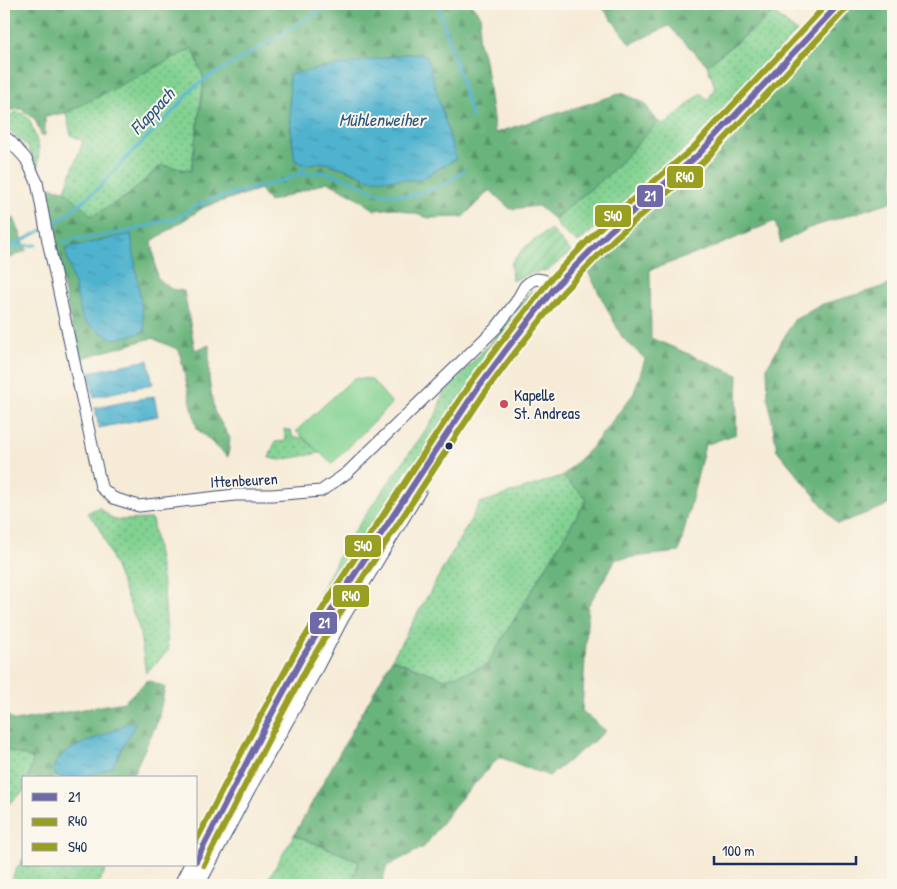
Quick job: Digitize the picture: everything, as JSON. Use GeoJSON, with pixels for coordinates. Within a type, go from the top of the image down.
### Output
{"type":"FeatureCollection","features":[{"type":"Feature","properties":{"kind":"main road"},"geometry":{"type":"LineString","coordinates":[[198,857],[302,658],[343,592],[477,389],[556,286],[609,232],[699,154],[839,4]]}},
{"type":"Feature","properties":{"kind":"main road"},"geometry":{"type":"LineString","coordinates":[[184,885],[194,866]]}},
{"type":"Feature","properties":{"kind":"street","name":"Ittenbeuren"},"geometry":{"type":"LineString","coordinates":[[4,136],[10,140],[26,160],[37,182],[47,238],[101,487],[113,498],[139,506],[235,495],[272,495],[321,491],[347,473],[496,328],[531,281],[536,279],[543,280],[556,286]]}},
{"type":"Feature","properties":{"kind":"street"},"geometry":{"type":"LineString","coordinates":[[199,885],[342,620],[419,493],[429,473],[433,455]]}},
{"type":"Feature","properties":{"kind":"green space"},"geometry":{"type":"Polygon","coordinates":[[[4,4],[471,4],[481,16],[478,40],[485,60],[495,133],[622,93],[644,103],[658,122],[609,174],[554,219],[538,206],[510,209],[490,190],[463,217],[429,218],[395,208],[375,210],[353,195],[327,182],[269,202],[260,189],[204,207],[152,241],[157,277],[171,289],[184,291],[195,350],[209,345],[209,379],[214,411],[230,438],[228,457],[197,429],[179,350],[152,338],[79,359],[42,186],[65,190],[92,216],[127,196],[162,165],[191,171],[204,80],[193,48],[66,113],[45,116],[45,135],[42,137],[35,119],[21,109],[4,111],[4,4]],[[289,74],[291,130],[295,161],[322,162],[346,169],[369,179],[289,74]]]}},
{"type":"Feature","properties":{"kind":"green space"},"geometry":{"type":"Polygon","coordinates":[[[600,4],[765,4],[774,13],[707,65],[669,26],[630,44],[600,4]]]}},
{"type":"Feature","properties":{"kind":"green space"},"geometry":{"type":"Polygon","coordinates":[[[839,4],[884,4],[893,10],[893,201],[809,228],[781,243],[775,221],[717,246],[650,270],[651,338],[738,375],[736,434],[705,445],[679,552],[616,559],[588,606],[582,711],[606,731],[549,776],[499,757],[455,805],[424,847],[387,866],[381,885],[351,885],[359,861],[294,835],[392,659],[445,679],[486,666],[587,499],[562,476],[592,447],[634,393],[645,359],[622,337],[585,266],[839,4]]]}},
{"type":"Feature","properties":{"kind":"green space"},"geometry":{"type":"Polygon","coordinates":[[[774,13],[797,32],[691,143],[578,243],[560,229],[554,219],[609,174],[658,122],[666,124],[701,93],[708,101],[715,87],[707,65],[774,13]]]}},
{"type":"Feature","properties":{"kind":"green space"},"geometry":{"type":"Polygon","coordinates":[[[193,47],[204,80],[191,171],[162,165],[127,196],[92,217],[65,190],[83,141],[71,135],[66,113],[193,47]]]}},
{"type":"Feature","properties":{"kind":"green space"},"geometry":{"type":"Polygon","coordinates":[[[16,112],[24,114],[30,121],[39,148],[38,170],[28,147],[5,126],[5,118],[16,112]]]}},
{"type":"Feature","properties":{"kind":"green space"},"geometry":{"type":"Polygon","coordinates":[[[14,218],[27,250],[4,261],[4,221],[14,218]]]}},
{"type":"Feature","properties":{"kind":"green space"},"geometry":{"type":"Polygon","coordinates":[[[551,229],[571,252],[548,270],[528,274],[512,281],[511,263],[525,247],[551,229]]]}},
{"type":"Feature","properties":{"kind":"green space"},"geometry":{"type":"Polygon","coordinates":[[[893,284],[893,503],[838,524],[777,450],[768,398],[767,367],[794,320],[823,304],[893,284]]]}},
{"type":"Feature","properties":{"kind":"green space"},"geometry":{"type":"Polygon","coordinates":[[[533,290],[516,320],[440,428],[320,609],[319,599],[322,590],[341,550],[436,415],[443,394],[497,336],[527,295],[533,290]]]}},
{"type":"Feature","properties":{"kind":"green space"},"geometry":{"type":"Polygon","coordinates":[[[354,378],[371,379],[392,403],[332,464],[296,431],[354,378]]]}},
{"type":"Feature","properties":{"kind":"green space"},"geometry":{"type":"Polygon","coordinates":[[[284,429],[291,431],[293,438],[304,438],[320,453],[280,460],[269,458],[275,442],[286,441],[284,429]]]}},
{"type":"Feature","properties":{"kind":"green space"},"geometry":{"type":"Polygon","coordinates":[[[562,476],[587,499],[486,666],[445,679],[392,659],[480,503],[562,476]]]}},
{"type":"Feature","properties":{"kind":"green space"},"geometry":{"type":"Polygon","coordinates":[[[99,507],[114,520],[152,519],[164,591],[168,651],[146,673],[139,628],[99,526],[87,513],[99,507]]]}},
{"type":"Feature","properties":{"kind":"green space"},"geometry":{"type":"Polygon","coordinates":[[[148,680],[165,687],[158,721],[132,776],[29,776],[33,759],[4,749],[4,713],[15,721],[124,702],[148,680]]]}},
{"type":"Feature","properties":{"kind":"green space"},"geometry":{"type":"Polygon","coordinates":[[[4,749],[34,759],[29,776],[22,776],[22,793],[9,804],[4,802],[4,749]]]}},
{"type":"Feature","properties":{"kind":"green space"},"geometry":{"type":"Polygon","coordinates":[[[294,835],[360,861],[351,885],[265,885],[294,835]]]}},
{"type":"Feature","properties":{"kind":"green space"},"geometry":{"type":"Polygon","coordinates":[[[22,861],[22,866],[108,866],[97,885],[10,885],[15,871],[22,861]]]}},
{"type":"Feature","properties":{"kind":"water","name":"Mühlenweiher"},"geometry":{"type":"Polygon","coordinates":[[[406,54],[426,55],[456,159],[419,180],[369,179],[346,169],[322,162],[304,165],[295,161],[291,130],[289,74],[406,54]]]}},
{"type":"Feature","properties":{"kind":"water"},"geometry":{"type":"Polygon","coordinates":[[[131,234],[145,331],[113,339],[83,321],[65,248],[131,234]]]}},
{"type":"Feature","properties":{"kind":"water"},"geometry":{"type":"Polygon","coordinates":[[[148,360],[153,384],[94,397],[89,372],[148,360]]]}},
{"type":"Feature","properties":{"kind":"water"},"geometry":{"type":"Polygon","coordinates":[[[154,396],[158,416],[99,428],[95,408],[154,396]]]}},
{"type":"Feature","properties":{"kind":"water"},"geometry":{"type":"Polygon","coordinates":[[[127,723],[136,723],[112,767],[86,776],[56,775],[53,768],[62,755],[127,723]]]}},
{"type":"Feature","properties":{"kind":"waterway","name":"Flappach"},"geometry":{"type":"LineString","coordinates":[[49,226],[99,188],[167,118],[193,88],[331,4]]}},
{"type":"Feature","properties":{"kind":"waterway"},"geometry":{"type":"LineString","coordinates":[[438,4],[472,118]]}},
{"type":"Feature","properties":{"kind":"waterway"},"geometry":{"type":"LineString","coordinates":[[302,174],[304,165]]}},
{"type":"Feature","properties":{"kind":"waterway"},"geometry":{"type":"LineString","coordinates":[[64,241],[131,231],[177,219],[192,208],[212,199],[285,180],[295,175],[325,172],[350,180],[378,193],[409,196],[443,185],[464,171]]}},
{"type":"Feature","properties":{"kind":"waterway","name":"Flappach"},"geometry":{"type":"LineString","coordinates":[[4,250],[44,229]]}},
{"type":"Feature","properties":{"kind":"waterway"},"geometry":{"type":"LineString","coordinates":[[14,246],[36,245]]}},
{"type":"Feature","properties":{"kind":"transit line","name":"S40"},"geometry":{"type":"LineString","coordinates":[[198,837],[295,653],[426,450],[470,384],[499,345],[550,280],[603,225],[693,148],[827,4]]}},
{"type":"Feature","properties":{"kind":"transit line","name":"21"},"geometry":{"type":"LineString","coordinates":[[198,857],[302,658],[433,455],[477,389],[506,350],[556,286],[609,232],[699,154],[839,4]]}},
{"type":"Feature","properties":{"kind":"transit line","name":"R40"},"geometry":{"type":"LineString","coordinates":[[204,865],[310,662],[350,597],[440,460],[484,394],[513,355],[563,292],[615,238],[705,160],[845,10]]}},
{"type":"Feature","properties":{"kind":"place","name":"Kapelle St. Andreas"},"geometry":{"type":"Point","coordinates":[504,404]}}]}
